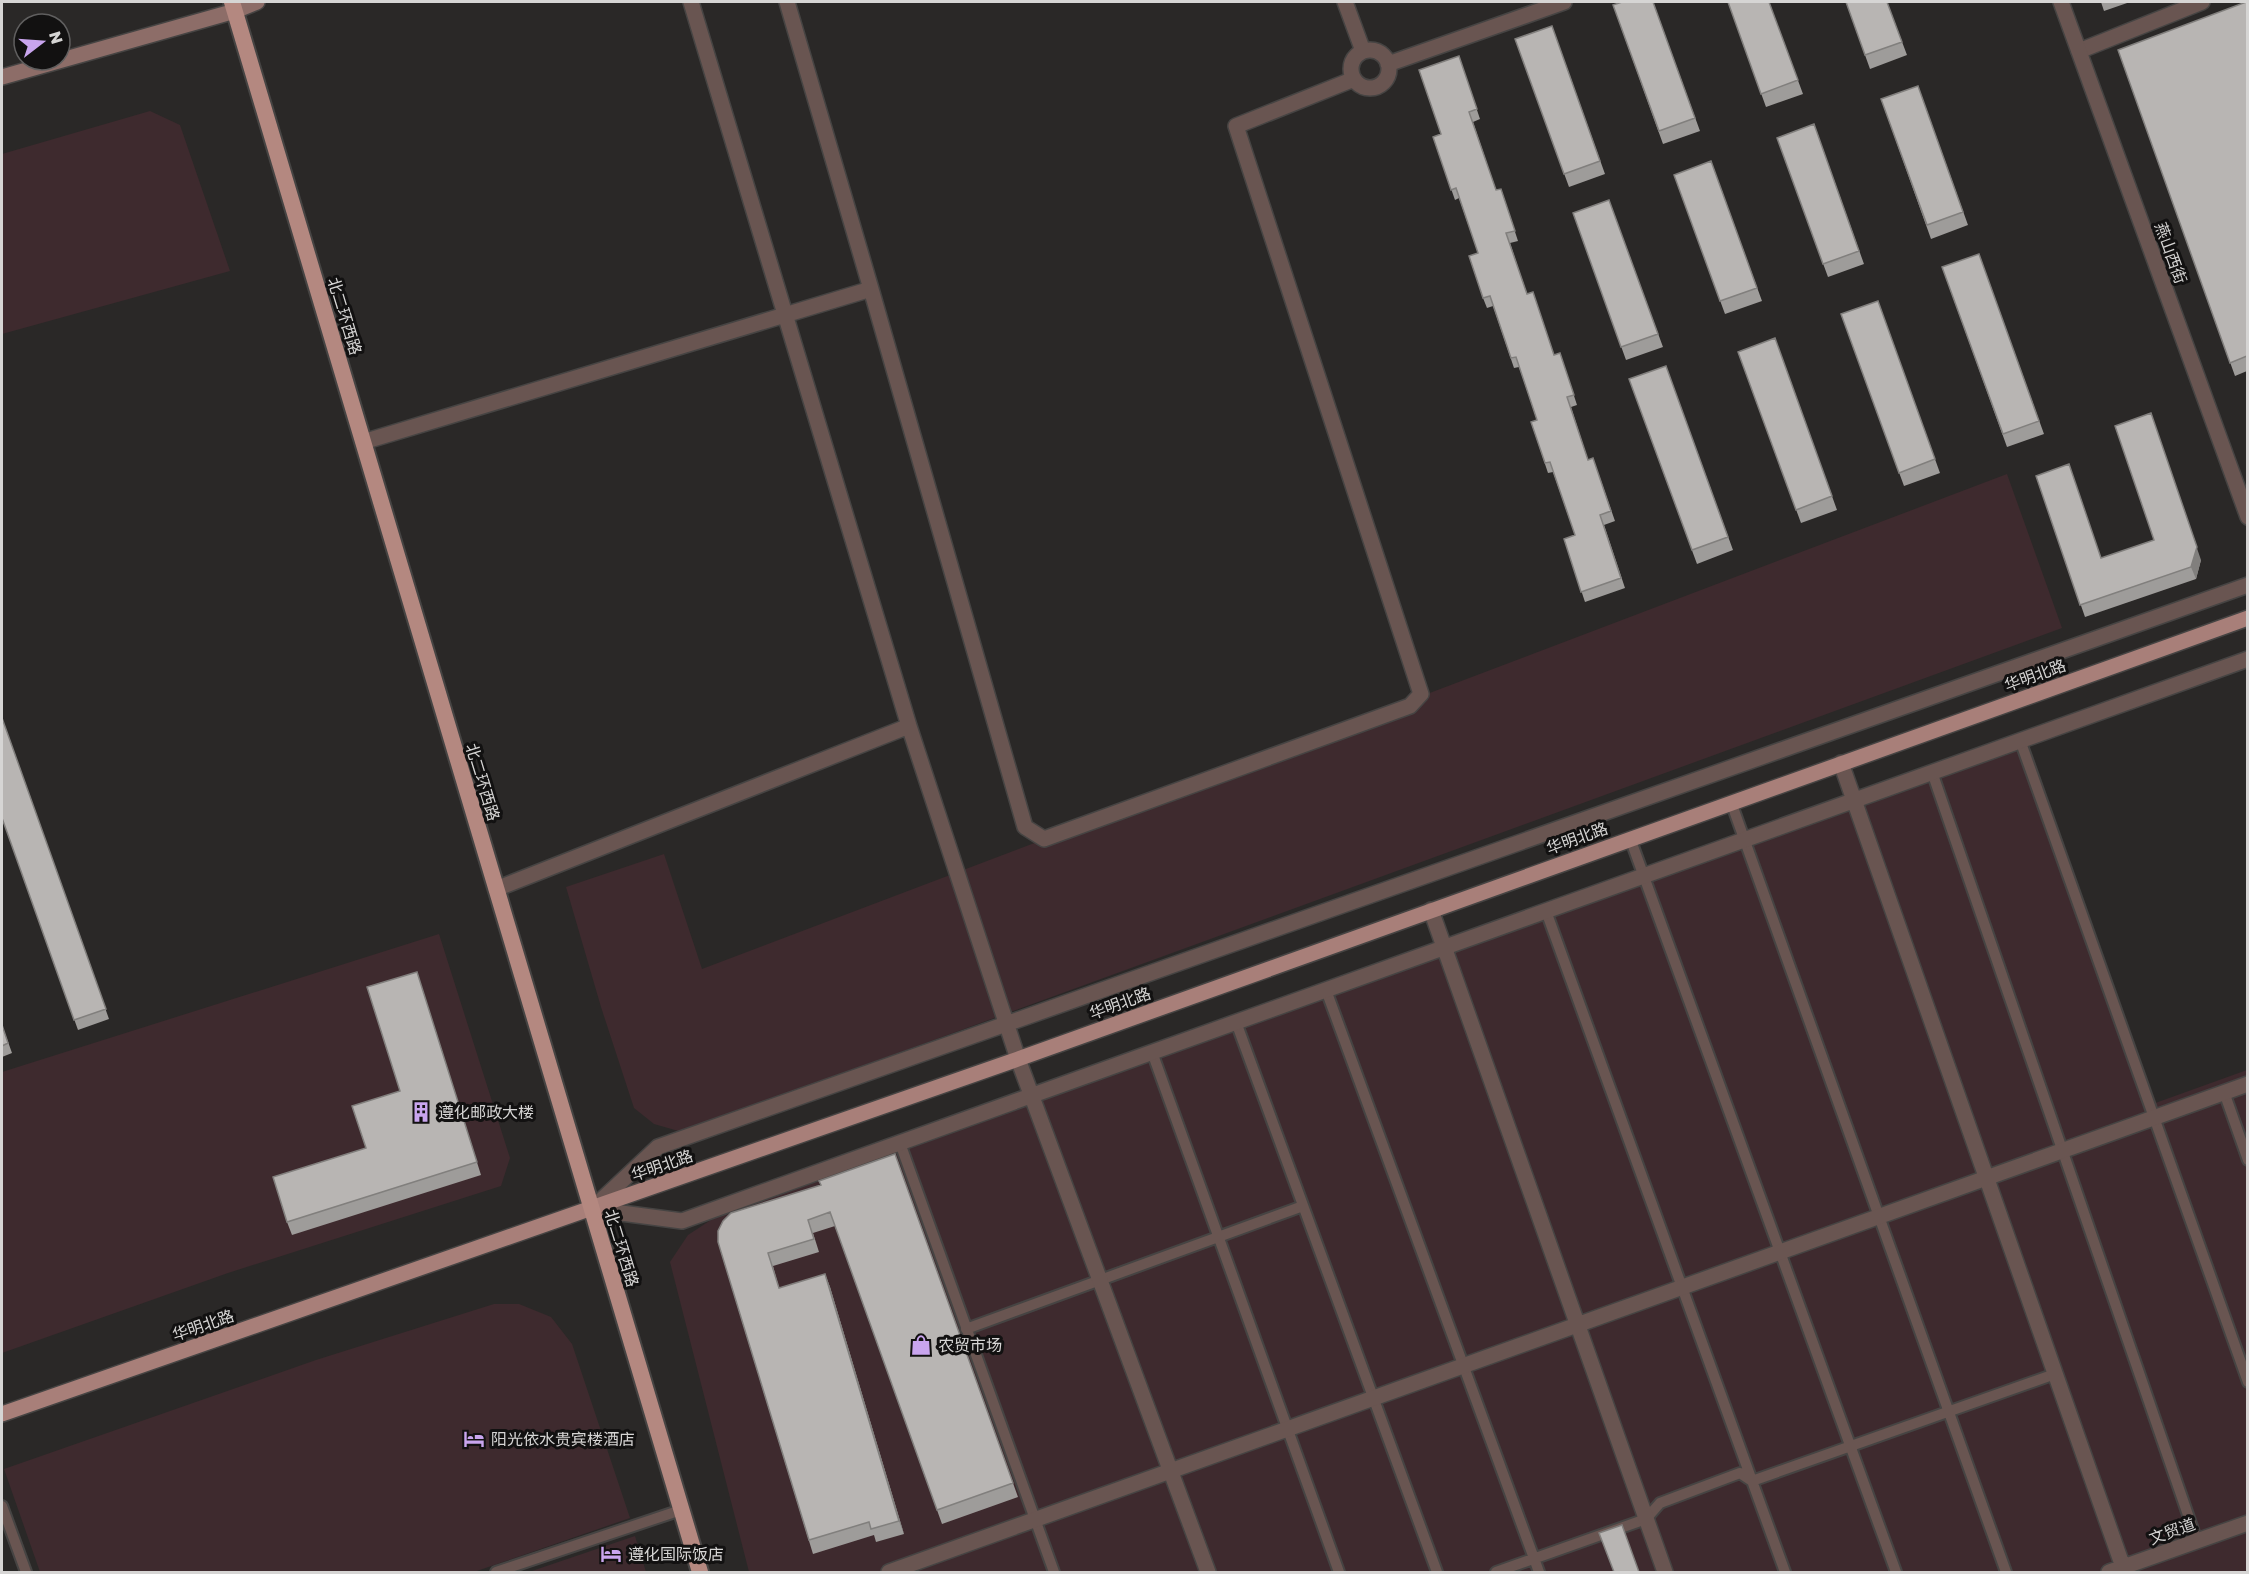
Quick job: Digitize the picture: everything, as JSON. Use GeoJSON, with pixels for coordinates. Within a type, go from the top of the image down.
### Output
{"type":"FeatureCollection","features":[{"type":"Feature","properties":{"kind":"highway","name":"北二环西路"},"geometry":{"type":"LineString","coordinates":[[233,6],[700,1572]]}},
{"type":"Feature","properties":{"kind":"main road"},"geometry":{"type":"LineString","coordinates":[[2,77],[233,6],[257,2]]}},
{"type":"Feature","properties":{"kind":"main road","name":"华明北路"},"geometry":{"type":"LineString","coordinates":[[2,1414],[1017,1059],[2247,618]]}},
{"type":"Feature","properties":{"kind":"street"},"geometry":{"type":"LineString","coordinates":[[691,2],[909,726],[1017,1059],[1208,1572]]}},
{"type":"Feature","properties":{"kind":"street"},"geometry":{"type":"LineString","coordinates":[[787,2],[1025,827],[1044,839],[1410,706],[1421,694],[1236,126],[1354,79]]}},
{"type":"Feature","properties":{"kind":"street"},"geometry":{"type":"LineString","coordinates":[[1345,2],[1363,51]]}},
{"type":"Feature","properties":{"kind":"street"},"geometry":{"type":"LineString","coordinates":[[1388,64],[1564,2]]}},
{"type":"Feature","properties":{"kind":"street","name":"燕山西街"},"geometry":{"type":"LineString","coordinates":[[2061,2],[2247,517]]}},
{"type":"Feature","properties":{"kind":"street"},"geometry":{"type":"LineString","coordinates":[[2079,51],[2202,2]]}},
{"type":"Feature","properties":{"kind":"street"},"geometry":{"type":"LineString","coordinates":[[1363,51],[1376,51],[1385,58],[1388,64],[1388,76],[1380,85],[1369,88],[1363,86],[1354,79],[1352,74],[1354,58],[1363,51]]}},
{"type":"Feature","properties":{"kind":"street"},"geometry":{"type":"LineString","coordinates":[[363,442],[871,289]]}},
{"type":"Feature","properties":{"kind":"street"},"geometry":{"type":"LineString","coordinates":[[591,1209],[658,1146],[2247,585]]}},
{"type":"Feature","properties":{"kind":"street"},"geometry":{"type":"LineString","coordinates":[[591,1209],[682,1221],[2247,658]]}},
{"type":"Feature","properties":{"kind":"street"},"geometry":{"type":"LineString","coordinates":[[496,889],[909,726]]}},
{"type":"Feature","properties":{"kind":"street"},"geometry":{"type":"LineString","coordinates":[[1841,763],[2055,1374],[2116,1570]]}},
{"type":"Feature","properties":{"kind":"street"},"geometry":{"type":"LineString","coordinates":[[1431,909],[1665,1572]]}},
{"type":"Feature","properties":{"kind":"street"},"geometry":{"type":"LineString","coordinates":[[889,1572],[2247,1084]]}},
{"type":"Feature","properties":{"kind":"street","name":"文贸道"},"geometry":{"type":"LineString","coordinates":[[2116,1570],[2247,1523]]}},
{"type":"Feature","properties":{"kind":"lane"},"geometry":{"type":"LineString","coordinates":[[2020,740],[2247,1382]]}},
{"type":"Feature","properties":{"kind":"lane"},"geometry":{"type":"LineString","coordinates":[[1932,772],[2197,1541]]}},
{"type":"Feature","properties":{"kind":"lane"},"geometry":{"type":"LineString","coordinates":[[1731,802],[2006,1572]]}},
{"type":"Feature","properties":{"kind":"lane"},"geometry":{"type":"LineString","coordinates":[[1630,838],[1896,1572]]}},
{"type":"Feature","properties":{"kind":"lane"},"geometry":{"type":"LineString","coordinates":[[1546,911],[1785,1572]]}},
{"type":"Feature","properties":{"kind":"lane"},"geometry":{"type":"LineString","coordinates":[[1326,990],[1539,1572]]}},
{"type":"Feature","properties":{"kind":"lane"},"geometry":{"type":"LineString","coordinates":[[1236,1022],[1437,1572]]}},
{"type":"Feature","properties":{"kind":"lane"},"geometry":{"type":"LineString","coordinates":[[1152,1053],[1339,1572]]}},
{"type":"Feature","properties":{"kind":"lane"},"geometry":{"type":"LineString","coordinates":[[2224,1092],[2247,1160]]}},
{"type":"Feature","properties":{"kind":"lane"},"geometry":{"type":"LineString","coordinates":[[900,1143],[1054,1572]]}},
{"type":"Feature","properties":{"kind":"lane"},"geometry":{"type":"LineString","coordinates":[[966,1329],[1303,1206]]}},
{"type":"Feature","properties":{"kind":"lane"},"geometry":{"type":"LineString","coordinates":[[1752,1481],[2055,1374]]}},
{"type":"Feature","properties":{"kind":"lane"},"geometry":{"type":"LineString","coordinates":[[1496,1572],[1646,1519],[1659,1503],[1740,1473],[1752,1481]]}},
{"type":"Feature","properties":{"kind":"lane"},"geometry":{"type":"LineString","coordinates":[[2,1506],[26,1572]]}},
{"type":"Feature","properties":{"kind":"lane"},"geometry":{"type":"LineString","coordinates":[[496,1572],[681,1510]]}},
{"type":"Feature","properties":{"kind":"shaded area"},"geometry":{"type":"Polygon","coordinates":[[[150,111],[180,125],[230,271],[2,334],[2,154],[150,111]]]}},
{"type":"Feature","properties":{"kind":"shaded area"},"geometry":{"type":"Polygon","coordinates":[[[2007,474],[2062,628],[682,1132],[654,1124],[634,1108],[601,1007],[566,887],[664,854],[702,969],[2007,474]]]}},
{"type":"Feature","properties":{"kind":"shaded area"},"geometry":{"type":"Polygon","coordinates":[[[2021,744],[2147,1106],[2247,1070],[2247,1572],[749,1572],[670,1262],[688,1235],[723,1212],[2021,744]]]}},
{"type":"Feature","properties":{"kind":"shaded area"},"geometry":{"type":"Polygon","coordinates":[[[439,934],[510,1158],[501,1186],[228,1273],[2,1353],[2,1072],[439,934]]]}},
{"type":"Feature","properties":{"kind":"shaded area"},"geometry":{"type":"Polygon","coordinates":[[[494,1304],[519,1304],[551,1317],[572,1344],[630,1518],[474,1572],[40,1572],[4,1469],[316,1360],[494,1304]]]}},
{"type":"Feature","properties":{"kind":"shaded area","name":"遵化国际饭店"},"geometry":{"type":"Polygon","coordinates":[[[635,1536],[646,1572],[529,1572],[635,1536]]]}},
{"type":"Feature","properties":{"kind":"building"},"geometry":{"type":"Polygon","coordinates":[[[1622,2],[1653,2],[1695,118],[1659,131],[1613,5],[1622,2]]]}},
{"type":"Feature","properties":{"kind":"building"},"geometry":{"type":"Polygon","coordinates":[[[1728,2],[1769,2],[1798,80],[1761,94],[1728,2]]]}},
{"type":"Feature","properties":{"kind":"building"},"geometry":{"type":"Polygon","coordinates":[[[1846,2],[1887,2],[1902,42],[1865,55],[1846,2]]]}},
{"type":"Feature","properties":{"kind":"building"},"geometry":{"type":"Polygon","coordinates":[[[2247,2],[2247,356],[2230,363],[2118,50],[2247,2]]]}},
{"type":"Feature","properties":{"kind":"building"},"geometry":{"type":"Polygon","coordinates":[[[1552,26],[1600,161],[1564,174],[1515,39],[1552,26]]]}},
{"type":"Feature","properties":{"kind":"building"},"geometry":{"type":"Polygon","coordinates":[[[1459,56],[1477,109],[1469,112],[1496,190],[1501,189],[1515,231],[1506,233],[1527,294],[1533,292],[1554,355],[1560,353],[1574,395],[1567,397],[1588,460],[1593,458],[1611,511],[1600,515],[1621,578],[1581,592],[1564,539],[1575,535],[1550,462],[1545,463],[1531,422],[1537,420],[1516,357],[1511,358],[1490,296],[1483,298],[1469,256],[1478,253],[1456,188],[1451,190],[1433,137],[1441,134],[1419,70],[1459,56]]]}},
{"type":"Feature","properties":{"kind":"building"},"geometry":{"type":"Polygon","coordinates":[[[1918,86],[1963,212],[1927,225],[1881,99],[1918,86]]]}},
{"type":"Feature","properties":{"kind":"building"},"geometry":{"type":"Polygon","coordinates":[[[1814,124],[1859,251],[1823,264],[1777,138],[1814,124]]]}},
{"type":"Feature","properties":{"kind":"building"},"geometry":{"type":"Polygon","coordinates":[[[1711,161],[1757,288],[1720,301],[1674,175],[1711,161]]]}},
{"type":"Feature","properties":{"kind":"building"},"geometry":{"type":"Polygon","coordinates":[[[1609,200],[1658,334],[1621,347],[1573,213],[1609,200]]]}},
{"type":"Feature","properties":{"kind":"building"},"geometry":{"type":"Polygon","coordinates":[[[1979,254],[2039,421],[2003,434],[1942,267],[1979,254]]]}},
{"type":"Feature","properties":{"kind":"building"},"geometry":{"type":"Polygon","coordinates":[[[1878,301],[1935,459],[1899,473],[1841,314],[1878,301]]]}},
{"type":"Feature","properties":{"kind":"building"},"geometry":{"type":"Polygon","coordinates":[[[1775,338],[1832,496],[1796,510],[1738,352],[1775,338]]]}},
{"type":"Feature","properties":{"kind":"building"},"geometry":{"type":"Polygon","coordinates":[[[1666,366],[1728,537],[1692,550],[1629,379],[1666,366]]]}},
{"type":"Feature","properties":{"kind":"building"},"geometry":{"type":"Polygon","coordinates":[[[2151,413],[2197,547],[2191,567],[2080,605],[2036,476],[2069,464],[2101,558],[2154,540],[2115,426],[2151,413]]]}},
{"type":"Feature","properties":{"kind":"building"},"geometry":{"type":"Polygon","coordinates":[[[2,718],[106,1009],[74,1020],[2,818],[2,718]]]}},
{"type":"Feature","properties":{"kind":"building","name":"遵化邮政大楼"},"geometry":{"type":"Polygon","coordinates":[[[417,972],[477,1162],[287,1222],[273,1177],[366,1148],[352,1106],[400,1091],[367,987],[417,972]]]}},
{"type":"Feature","properties":{"kind":"building"},"geometry":{"type":"Polygon","coordinates":[[[2,1025],[8,1043],[2,1046],[2,1025]]]}},
{"type":"Feature","properties":{"kind":"building"},"geometry":{"type":"Polygon","coordinates":[[[895,1154],[1013,1483],[937,1510],[830,1212],[808,1220],[814,1239],[768,1253],[779,1288],[825,1274],[899,1521],[871,1529],[869,1522],[809,1540],[718,1242],[718,1231],[723,1221],[731,1213],[821,1185],[819,1181],[895,1154]]]}},
{"type":"Feature","properties":{"kind":"building"},"geometry":{"type":"Polygon","coordinates":[[[1622,1525],[1639,1572],[1614,1572],[1599,1533],[1622,1525]]]}},
{"type":"Feature","properties":{"kind":"place","name":"遵化邮政大楼"},"geometry":{"type":"Point","coordinates":[421,1112]}},
{"type":"Feature","properties":{"kind":"place","name":"农贸市场"},"geometry":{"type":"Point","coordinates":[921,1345]}},
{"type":"Feature","properties":{"kind":"place","name":"阳光依水贵宾楼酒店"},"geometry":{"type":"Point","coordinates":[474,1439]}},
{"type":"Feature","properties":{"kind":"place","name":"遵化国际饭店"},"geometry":{"type":"Point","coordinates":[611,1554]}}]}
